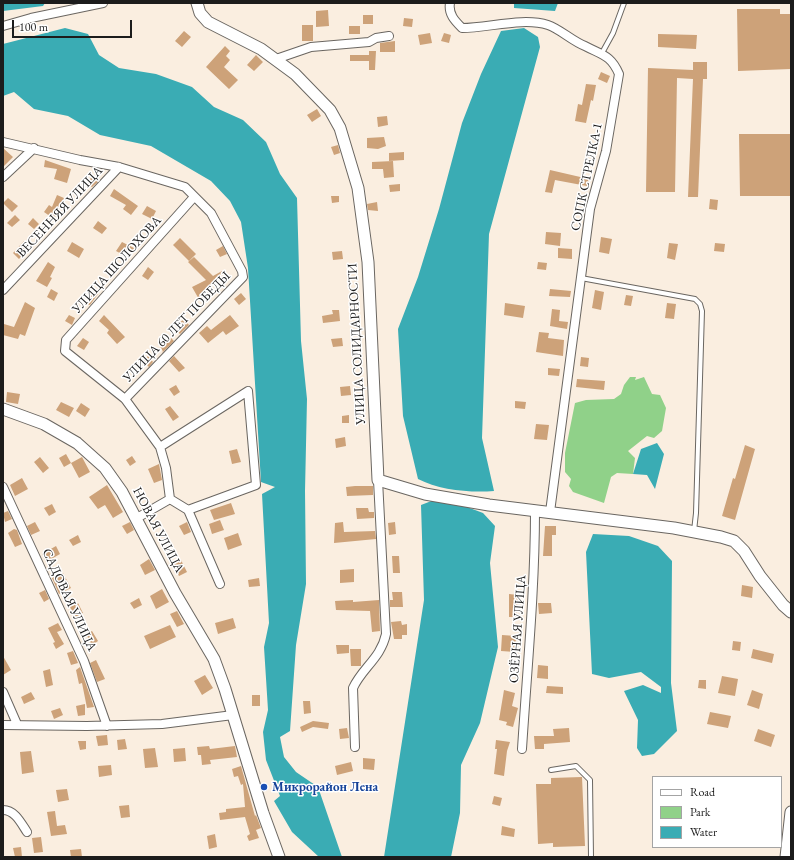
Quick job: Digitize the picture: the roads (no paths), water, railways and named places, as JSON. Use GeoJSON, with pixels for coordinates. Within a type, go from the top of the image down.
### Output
{"type":"FeatureCollection","features":[{"type":"Feature","properties":{"kind":"street"},"geometry":{"type":"LineString","coordinates":[[3,26],[31,18],[102,3]]}},
{"type":"Feature","properties":{"kind":"street","name":"УЛИЦА СОЛИДАРНОСТИ"},"geometry":{"type":"LineString","coordinates":[[197,3],[200,13],[208,22],[276,58],[295,74],[330,110],[340,128],[358,188],[368,262],[386,634],[384,646],[356,681],[353,688],[355,747]]}},
{"type":"Feature","properties":{"kind":"street","name":"СОПК СТРЕЛКА-1"},"geometry":{"type":"LineString","coordinates":[[450,3],[449,9],[454,20],[462,28],[523,23],[548,25],[584,46],[602,53],[614,62],[619,74],[606,152],[590,209],[550,512]]}},
{"type":"Feature","properties":{"kind":"street"},"geometry":{"type":"LineString","coordinates":[[276,58],[311,47],[369,42],[376,38],[389,36]]}},
{"type":"Feature","properties":{"kind":"street"},"geometry":{"type":"LineString","coordinates":[[3,142],[34,148],[80,160],[119,167],[185,187],[194,197]]}},
{"type":"Feature","properties":{"kind":"street"},"geometry":{"type":"LineString","coordinates":[[3,177],[34,148]]}},
{"type":"Feature","properties":{"kind":"street","name":"ВЕСЕННЯЯ УЛИЦА"},"geometry":{"type":"LineString","coordinates":[[3,290],[119,167]]}},
{"type":"Feature","properties":{"kind":"street","name":"УЛИЦА 60 ЛЕТ ПОБЕДЫ"},"geometry":{"type":"LineString","coordinates":[[125,399],[243,277],[242,271],[211,213],[194,197]]}},
{"type":"Feature","properties":{"kind":"street","name":"УЛИЦА ШОЛОХОВА"},"geometry":{"type":"LineString","coordinates":[[125,399],[65,351],[66,340],[194,197]]}},
{"type":"Feature","properties":{"kind":"street"},"geometry":{"type":"LineString","coordinates":[[160,447],[248,391],[256,485],[188,510]]}},
{"type":"Feature","properties":{"kind":"street"},"geometry":{"type":"LineString","coordinates":[[125,399],[160,447],[166,468],[170,499]]}},
{"type":"Feature","properties":{"kind":"street","name":"НОВАЯ УЛИЦА"},"geometry":{"type":"LineString","coordinates":[[3,409],[44,424],[77,443],[105,468],[122,492],[137,518],[175,593],[214,659],[263,812],[280,857]]}},
{"type":"Feature","properties":{"kind":"street"},"geometry":{"type":"LineString","coordinates":[[378,480],[425,494],[536,511],[694,531],[734,541],[744,552],[760,576],[783,605],[791,612]]}},
{"type":"Feature","properties":{"kind":"street","name":"САДОВАЯ УЛИЦА"},"geometry":{"type":"LineString","coordinates":[[3,487],[84,661],[107,726]]}},
{"type":"Feature","properties":{"kind":"street"},"geometry":{"type":"LineString","coordinates":[[137,518],[170,499]]}},
{"type":"Feature","properties":{"kind":"street"},"geometry":{"type":"LineString","coordinates":[[170,499],[188,510],[220,584]]}},
{"type":"Feature","properties":{"kind":"street","name":"ОЗЁРНАЯ УЛИЦА"},"geometry":{"type":"LineString","coordinates":[[522,749],[530,611],[535,566],[536,511]]}},
{"type":"Feature","properties":{"kind":"street"},"geometry":{"type":"LineString","coordinates":[[3,692],[17,724]]}},
{"type":"Feature","properties":{"kind":"street"},"geometry":{"type":"LineString","coordinates":[[3,725],[107,726],[162,724],[233,715]]}},
{"type":"Feature","properties":{"kind":"street"},"geometry":{"type":"LineString","coordinates":[[3,810],[8,810],[16,816],[27,832]]}},
{"type":"Feature","properties":{"kind":"street"},"geometry":{"type":"LineString","coordinates":[[786,857],[791,812]]}},
{"type":"Feature","properties":{"kind":"lane"},"geometry":{"type":"LineString","coordinates":[[602,53],[613,33],[624,3]]}},
{"type":"Feature","properties":{"kind":"lane"},"geometry":{"type":"LineString","coordinates":[[581,278],[695,299],[700,304],[702,319],[696,513],[694,531]]}},
{"type":"Feature","properties":{"kind":"lane"},"geometry":{"type":"LineString","coordinates":[[551,770],[576,766],[590,780],[591,857]]}},
{"type":"Feature","properties":{"kind":"water"},"geometry":{"type":"Polygon","coordinates":[[[3,3],[45,3],[43,6],[3,11],[3,3]]]}},
{"type":"Feature","properties":{"kind":"water"},"geometry":{"type":"Polygon","coordinates":[[[514,3],[558,3],[555,11],[514,8],[514,3]]]}},
{"type":"Feature","properties":{"kind":"water"},"geometry":{"type":"Polygon","coordinates":[[[65,28],[88,34],[99,55],[119,68],[156,74],[192,87],[214,107],[243,120],[266,142],[280,174],[297,198],[301,341],[307,399],[305,491],[306,584],[296,645],[290,731],[280,737],[284,757],[296,772],[318,787],[342,857],[319,857],[292,832],[274,801],[280,796],[266,760],[263,732],[268,710],[264,647],[269,623],[262,494],[275,487],[261,482],[248,268],[241,222],[230,201],[211,181],[151,146],[100,135],[68,116],[34,109],[14,92],[3,96],[3,44],[65,28]]]}},
{"type":"Feature","properties":{"kind":"water"},"geometry":{"type":"Polygon","coordinates":[[[524,28],[538,37],[540,47],[489,234],[482,438],[494,491],[475,492],[455,490],[435,486],[418,479],[403,416],[398,329],[418,277],[439,209],[462,123],[481,74],[501,31],[524,28]]]}},
{"type":"Feature","properties":{"kind":"water"},"geometry":{"type":"Polygon","coordinates":[[[657,443],[664,454],[655,489],[647,475],[633,474],[641,449],[657,443]]]}},
{"type":"Feature","properties":{"kind":"water"},"geometry":{"type":"Polygon","coordinates":[[[434,500],[459,504],[483,513],[495,526],[490,563],[498,647],[480,723],[461,765],[460,813],[451,857],[384,857],[424,600],[421,505],[434,500]]]}},
{"type":"Feature","properties":{"kind":"water"},"geometry":{"type":"Polygon","coordinates":[[[593,534],[629,536],[658,546],[672,561],[671,683],[677,731],[654,754],[642,756],[637,748],[638,720],[624,691],[643,685],[661,693],[661,687],[641,672],[609,678],[592,674],[586,552],[593,534]]]}},
{"type":"Feature","properties":{"kind":"place","name":"Микрорайон Лена"},"geometry":{"type":"Point","coordinates":[264,787]}}]}
